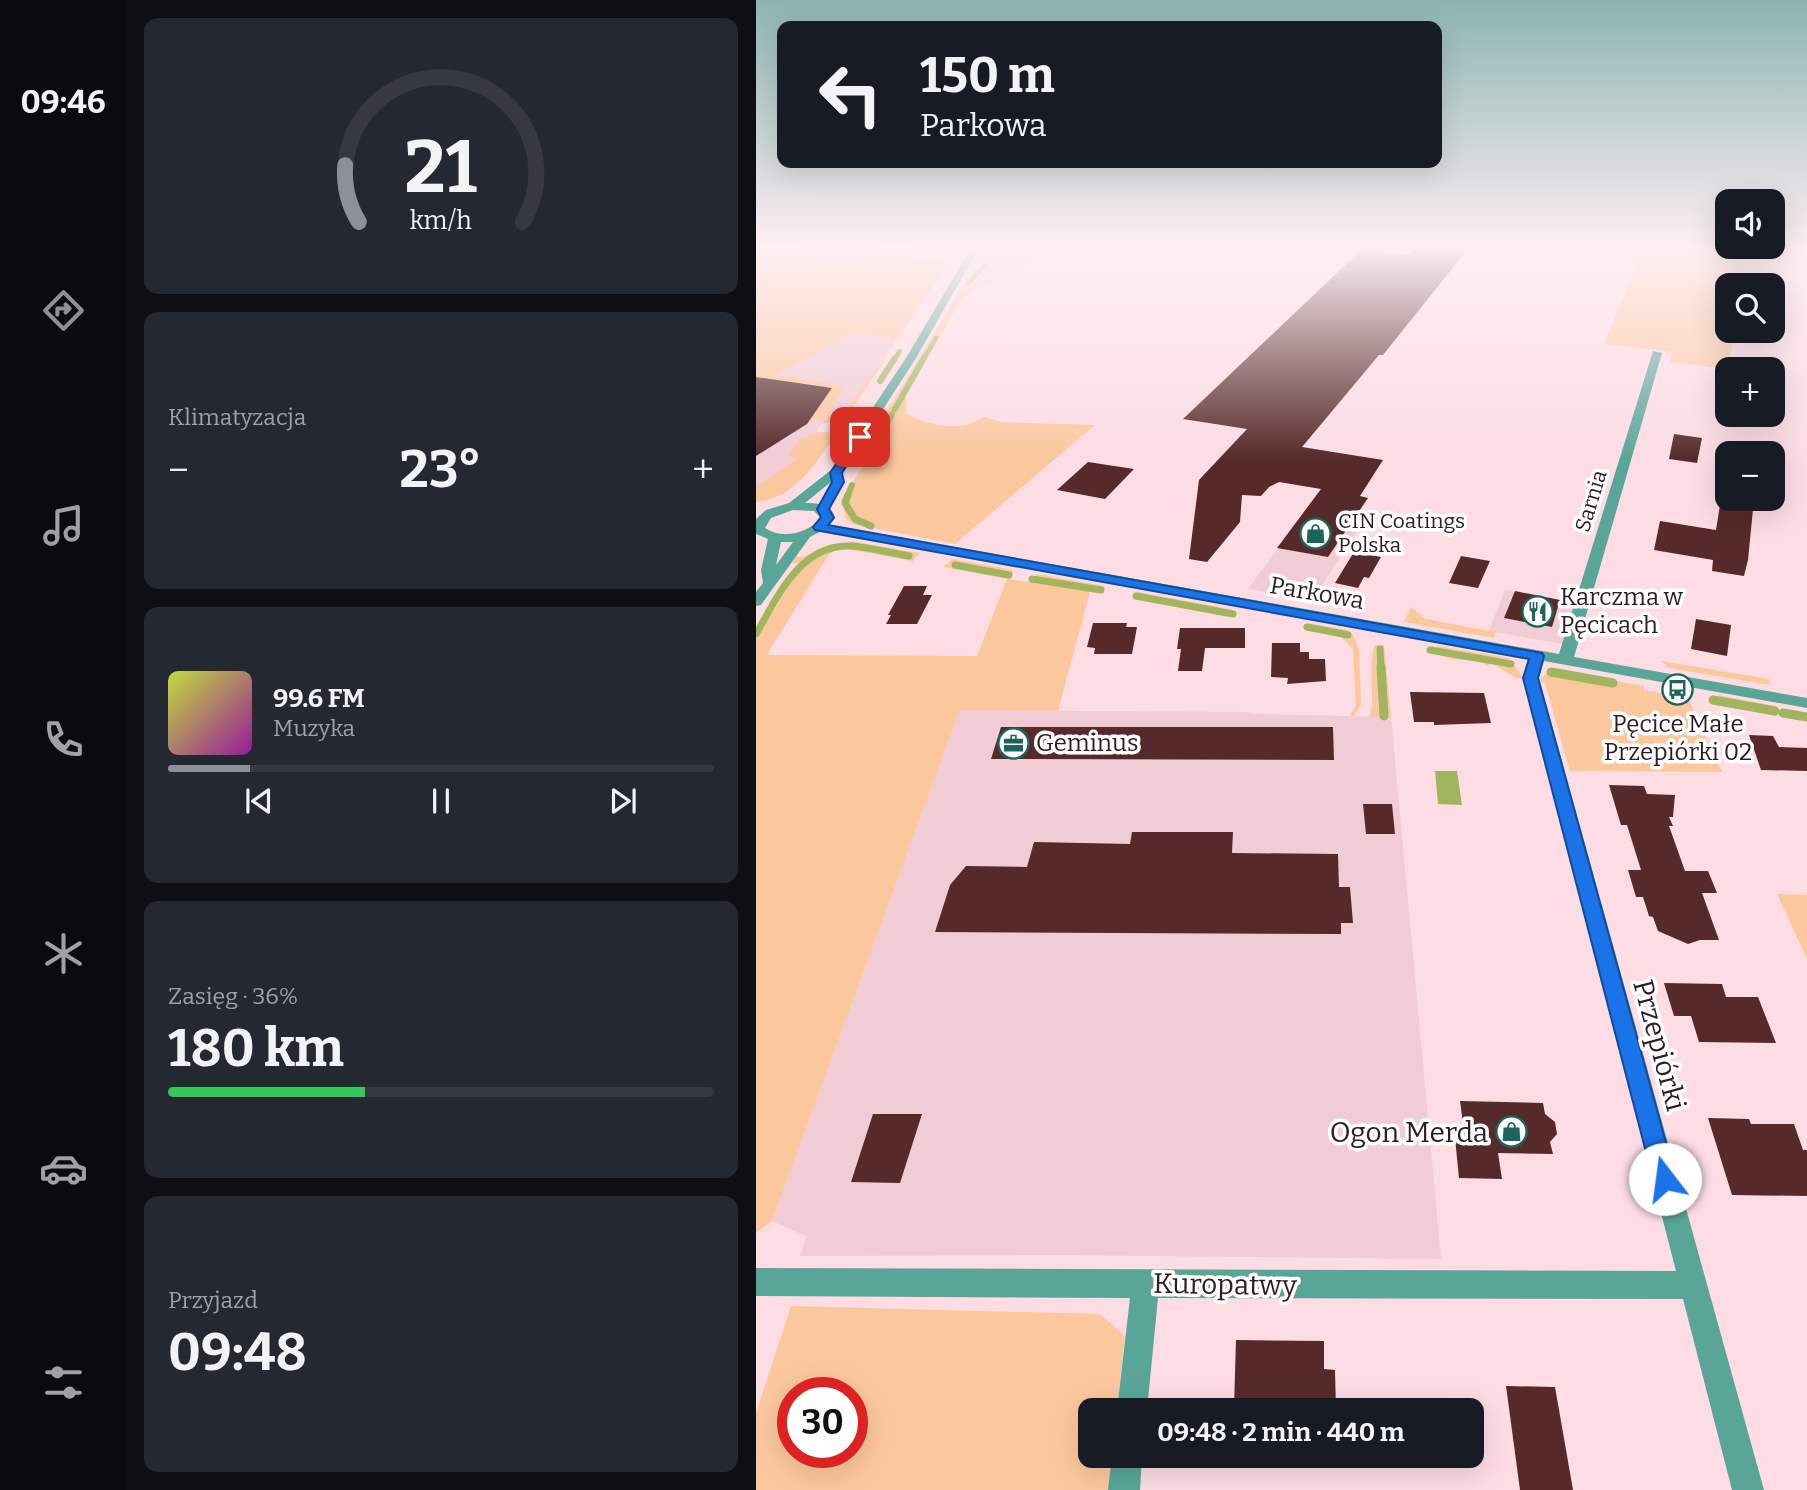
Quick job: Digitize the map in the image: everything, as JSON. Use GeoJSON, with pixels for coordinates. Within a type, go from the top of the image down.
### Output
{"type":"FeatureCollection","features":[{"type":"Feature","properties":{"kind":"street"},"geometry":{"type":"LineString","coordinates":[[793,506],[836,473],[933,320]]}},
{"type":"Feature","properties":{"kind":"street","name":"Sarnia"},"geometry":{"type":"LineString","coordinates":[[1565,661],[1657,353]]}},
{"type":"Feature","properties":{"kind":"street"},"geometry":{"type":"LineString","coordinates":[[756,602],[769,581],[812,531],[828,518],[828,500],[838,482],[836,473]]}},
{"type":"Feature","properties":{"kind":"street"},"geometry":{"type":"LineString","coordinates":[[769,581],[768,570],[775,537],[761,532],[757,521],[772,512],[828,500]]}},
{"type":"Feature","properties":{"kind":"street","name":"Parkowa"},"geometry":{"type":"LineString","coordinates":[[775,537],[812,531],[1807,703]]}},
{"type":"Feature","properties":{"kind":"street","name":"Przepiórki"},"geometry":{"type":"LineString","coordinates":[[1536,656],[1531,678],[1748,1490]]}},
{"type":"Feature","properties":{"kind":"street","name":"Kuropatwy"},"geometry":{"type":"LineString","coordinates":[[756,1282],[1693,1285]]}},
{"type":"Feature","properties":{"kind":"street"},"geometry":{"type":"LineString","coordinates":[[1133,1398],[1145,1283]]}},
{"type":"Feature","properties":{"kind":"street"},"geometry":{"type":"LineString","coordinates":[[1124,1490],[1126,1468]]}},
{"type":"Feature","properties":{"kind":"shaded area"},"geometry":{"type":"Polygon","coordinates":[[[756,320],[910,320],[896,341],[875,335],[851,334],[776,375],[845,386],[826,418],[849,405],[892,349],[852,409],[838,420],[822,424],[824,419],[810,419],[832,388],[756,377],[756,320]]]}},
{"type":"Feature","properties":{"kind":"shaded area"},"geometry":{"type":"Polygon","coordinates":[[[879,320],[910,320],[849,405],[825,419],[816,432],[831,432],[828,435],[833,438],[815,464],[784,494],[756,502],[756,372],[879,320]]]}},
{"type":"Feature","properties":{"kind":"shaded area"},"geometry":{"type":"Polygon","coordinates":[[[943,320],[950,320],[906,395],[906,414],[945,426],[965,425],[984,417],[1002,422],[1095,425],[955,544],[852,524],[846,519],[841,500],[885,432],[876,432],[943,320]]]}},
{"type":"Feature","properties":{"kind":"shaded area"},"geometry":{"type":"Polygon","coordinates":[[[1614,320],[1715,320],[1715,343],[1733,343],[1730,357],[1715,357],[1715,367],[1670,362],[1672,352],[1604,344],[1614,320]]]}},
{"type":"Feature","properties":{"kind":"shaded area"},"geometry":{"type":"Polygon","coordinates":[[[831,432],[828,435],[833,438],[830,443],[799,482],[779,495],[756,502],[756,487],[799,458],[788,455],[802,437],[809,438],[807,435],[831,432]]]}},
{"type":"Feature","properties":{"kind":"shaded area"},"geometry":{"type":"Polygon","coordinates":[[[1305,511],[1362,523],[1312,601],[1248,589],[1305,511]]]}},
{"type":"Feature","properties":{"kind":"shaded area"},"geometry":{"type":"Polygon","coordinates":[[[852,541],[919,553],[913,561],[841,548],[829,554],[767,655],[977,656],[1007,579],[943,567],[953,559],[1013,570],[1008,579],[1029,582],[1037,574],[1105,586],[1099,593],[1090,592],[1058,711],[960,710],[772,1221],[756,1233],[756,640],[802,564],[792,563],[796,557],[823,547],[852,541]]]}},
{"type":"Feature","properties":{"kind":"shaded area"},"geometry":{"type":"Polygon","coordinates":[[[1505,590],[1575,603],[1563,644],[1489,631],[1505,590]]]}},
{"type":"Feature","properties":{"kind":"shaded area"},"geometry":{"type":"Polygon","coordinates":[[[1138,592],[1231,609],[1234,612],[1231,617],[1132,599],[1138,592]]]}},
{"type":"Feature","properties":{"kind":"shaded area"},"geometry":{"type":"Polygon","coordinates":[[[1411,607],[1425,619],[1496,632],[1494,638],[1404,622],[1411,607]]]}},
{"type":"Feature","properties":{"kind":"shaded area"},"geometry":{"type":"Polygon","coordinates":[[[1308,623],[1348,630],[1353,635],[1359,649],[1361,705],[1353,717],[1350,715],[1356,706],[1353,648],[1341,637],[1304,630],[1308,623]]]}},
{"type":"Feature","properties":{"kind":"shaded area"},"geometry":{"type":"Polygon","coordinates":[[[1375,645],[1384,645],[1391,717],[1370,717],[1375,645]]]}},
{"type":"Feature","properties":{"kind":"shaded area"},"geometry":{"type":"Polygon","coordinates":[[[1438,646],[1509,658],[1523,678],[1516,678],[1493,664],[1451,659],[1428,652],[1438,646]]]}},
{"type":"Feature","properties":{"kind":"shaded area"},"geometry":{"type":"Polygon","coordinates":[[[1661,661],[1769,679],[1770,685],[1669,668],[1661,661]]]}},
{"type":"Feature","properties":{"kind":"shaded area"},"geometry":{"type":"Polygon","coordinates":[[[1551,669],[1644,686],[1644,690],[1688,698],[1722,772],[1570,771],[1545,683],[1540,679],[1551,669]]]}},
{"type":"Feature","properties":{"kind":"shaded area"},"geometry":{"type":"Polygon","coordinates":[[[1718,695],[1776,706],[1776,716],[1710,703],[1718,695]]]}},
{"type":"Feature","properties":{"kind":"shaded area"},"geometry":{"type":"Polygon","coordinates":[[[960,710],[1249,712],[1391,717],[1441,1259],[1056,1255],[800,1256],[806,1236],[772,1221],[960,710]]]}},
{"type":"Feature","properties":{"kind":"shaded area"},"geometry":{"type":"Polygon","coordinates":[[[1435,771],[1457,771],[1462,805],[1438,804],[1435,771]]]}},
{"type":"Feature","properties":{"kind":"shaded area"},"geometry":{"type":"Polygon","coordinates":[[[1777,894],[1807,895],[1807,959],[1777,894]]]}},
{"type":"Feature","properties":{"kind":"shaded area"},"geometry":{"type":"Polygon","coordinates":[[[791,1306],[1100,1314],[1125,1336],[1118,1398],[1078,1398],[1078,1468],[1112,1468],[1109,1490],[756,1490],[756,1413],[791,1306]]]}},
{"type":"Feature","properties":{"kind":"building"},"geometry":{"type":"Polygon","coordinates":[[[1288,320],[1411,320],[1302,447],[1383,460],[1360,496],[1368,498],[1328,557],[1277,548],[1321,489],[1279,482],[1269,487],[1261,496],[1242,495],[1240,522],[1207,562],[1189,559],[1199,480],[1247,429],[1183,419],[1288,320]]]}},
{"type":"Feature","properties":{"kind":"building"},"geometry":{"type":"Polygon","coordinates":[[[756,377],[832,388],[807,424],[756,456],[756,377]]]}},
{"type":"Feature","properties":{"kind":"building"},"geometry":{"type":"Polygon","coordinates":[[[1674,434],[1702,438],[1697,463],[1669,459],[1674,434]]]}},
{"type":"Feature","properties":{"kind":"building"},"geometry":{"type":"Polygon","coordinates":[[[1088,462],[1134,469],[1105,499],[1057,490],[1088,462]]]}},
{"type":"Feature","properties":{"kind":"building"},"geometry":{"type":"Polygon","coordinates":[[[1719,511],[1753,511],[1744,576],[1712,571],[1713,560],[1654,550],[1660,521],[1716,530],[1719,511]]]}},
{"type":"Feature","properties":{"kind":"building"},"geometry":{"type":"Polygon","coordinates":[[[1354,552],[1381,557],[1369,578],[1364,577],[1358,588],[1335,583],[1354,552]]]}},
{"type":"Feature","properties":{"kind":"building"},"geometry":{"type":"Polygon","coordinates":[[[1461,556],[1490,561],[1478,588],[1449,583],[1461,556]]]}},
{"type":"Feature","properties":{"kind":"building"},"geometry":{"type":"Polygon","coordinates":[[[904,586],[927,586],[923,595],[932,595],[917,624],[886,624],[891,615],[888,615],[904,586]]]}},
{"type":"Feature","properties":{"kind":"building","name":"Karczma w Pęcicach"},"geometry":{"type":"Polygon","coordinates":[[[1515,591],[1560,600],[1552,627],[1504,618],[1515,591]]]}},
{"type":"Feature","properties":{"kind":"building"},"geometry":{"type":"Polygon","coordinates":[[[1696,619],[1731,625],[1727,656],[1691,649],[1696,619]]]}},
{"type":"Feature","properties":{"kind":"building"},"geometry":{"type":"Polygon","coordinates":[[[1093,623],[1127,623],[1126,627],[1137,627],[1132,654],[1094,654],[1095,648],[1087,647],[1093,623]]]}},
{"type":"Feature","properties":{"kind":"building"},"geometry":{"type":"Polygon","coordinates":[[[1180,628],[1245,628],[1245,648],[1205,648],[1202,671],[1178,671],[1180,628]]]}},
{"type":"Feature","properties":{"kind":"building"},"geometry":{"type":"Polygon","coordinates":[[[1272,643],[1300,643],[1300,652],[1309,652],[1309,659],[1325,659],[1326,681],[1287,684],[1288,678],[1271,677],[1272,643]]]}},
{"type":"Feature","properties":{"kind":"building"},"geometry":{"type":"Polygon","coordinates":[[[1410,692],[1484,693],[1491,723],[1434,725],[1434,722],[1414,722],[1410,692]]]}},
{"type":"Feature","properties":{"kind":"building"},"geometry":{"type":"Polygon","coordinates":[[[1001,727],[1333,727],[1334,760],[991,759],[1001,727]]]}},
{"type":"Feature","properties":{"kind":"building"},"geometry":{"type":"Polygon","coordinates":[[[1749,735],[1773,736],[1779,747],[1807,748],[1807,771],[1761,770],[1749,735]]]}},
{"type":"Feature","properties":{"kind":"building"},"geometry":{"type":"Polygon","coordinates":[[[1609,785],[1644,786],[1647,794],[1675,795],[1673,817],[1669,817],[1673,826],[1669,826],[1685,871],[1708,871],[1717,893],[1702,893],[1719,940],[1700,940],[1688,944],[1658,931],[1653,917],[1649,916],[1643,897],[1636,897],[1628,870],[1641,870],[1627,825],[1621,825],[1609,785]]]}},
{"type":"Feature","properties":{"kind":"building"},"geometry":{"type":"Polygon","coordinates":[[[1363,804],[1392,804],[1395,834],[1366,834],[1363,804]]]}},
{"type":"Feature","properties":{"kind":"building"},"geometry":{"type":"Polygon","coordinates":[[[1132,832],[1233,832],[1232,853],[1338,854],[1339,887],[1350,887],[1353,923],[1341,923],[1341,934],[935,932],[950,885],[966,866],[1027,867],[1034,842],[1130,844],[1132,832]]]}},
{"type":"Feature","properties":{"kind":"building"},"geometry":{"type":"Polygon","coordinates":[[[1664,983],[1722,984],[1726,997],[1758,997],[1776,1043],[1699,1042],[1691,1016],[1674,1016],[1664,983]]]}},
{"type":"Feature","properties":{"kind":"building"},"geometry":{"type":"Polygon","coordinates":[[[1460,1101],[1543,1103],[1545,1114],[1555,1122],[1557,1134],[1550,1142],[1553,1154],[1498,1153],[1502,1179],[1459,1178],[1455,1138],[1465,1138],[1460,1101]]]}},
{"type":"Feature","properties":{"kind":"building"},"geometry":{"type":"Polygon","coordinates":[[[873,1114],[922,1114],[900,1183],[851,1182],[873,1114]]]}},
{"type":"Feature","properties":{"kind":"building"},"geometry":{"type":"Polygon","coordinates":[[[1708,1118],[1749,1119],[1751,1124],[1794,1124],[1803,1150],[1807,1150],[1807,1196],[1732,1195],[1708,1118]]]}},
{"type":"Feature","properties":{"kind":"building"},"geometry":{"type":"Polygon","coordinates":[[[1236,1340],[1324,1341],[1324,1369],[1335,1370],[1336,1398],[1234,1398],[1236,1340]]]}},
{"type":"Feature","properties":{"kind":"building"},"geometry":{"type":"Polygon","coordinates":[[[1506,1386],[1555,1387],[1573,1490],[1520,1490],[1506,1386]]]}},
{"type":"Feature","properties":{"kind":"waterway"},"geometry":{"type":"LineString","coordinates":[[923,360],[936,338]]}},
{"type":"Feature","properties":{"kind":"waterway"},"geometry":{"type":"LineString","coordinates":[[894,360],[900,351]]}},
{"type":"Feature","properties":{"kind":"waterway"},"geometry":{"type":"LineString","coordinates":[[880,381],[895,358]]}},
{"type":"Feature","properties":{"kind":"waterway"},"geometry":{"type":"LineString","coordinates":[[895,409],[924,358]]}},
{"type":"Feature","properties":{"kind":"waterway"},"geometry":{"type":"LineString","coordinates":[[882,431],[892,414]]}},
{"type":"Feature","properties":{"kind":"waterway"},"geometry":{"type":"LineString","coordinates":[[847,497],[852,485]]}},
{"type":"Feature","properties":{"kind":"waterway"},"geometry":{"type":"LineString","coordinates":[[848,495],[845,503],[855,519],[871,526]]}},
{"type":"Feature","properties":{"kind":"waterway"},"geometry":{"type":"LineString","coordinates":[[756,634],[792,576],[817,554],[832,548],[850,546],[909,556]]}},
{"type":"Feature","properties":{"kind":"waterway"},"geometry":{"type":"LineString","coordinates":[[955,565],[1009,575]]}},
{"type":"Feature","properties":{"kind":"waterway"},"geometry":{"type":"LineString","coordinates":[[1032,579],[1101,590]]}},
{"type":"Feature","properties":{"kind":"waterway"},"geometry":{"type":"LineString","coordinates":[[1136,596],[1233,614]]}},
{"type":"Feature","properties":{"kind":"waterway"},"geometry":{"type":"LineString","coordinates":[[1307,627],[1348,635]]}},
{"type":"Feature","properties":{"kind":"waterway"},"geometry":{"type":"LineString","coordinates":[[1380,649],[1381,668]]}},
{"type":"Feature","properties":{"kind":"waterway"},"geometry":{"type":"LineString","coordinates":[[1430,650],[1511,664]]}},
{"type":"Feature","properties":{"kind":"waterway"},"geometry":{"type":"LineString","coordinates":[[1381,667],[1384,716]]}},
{"type":"Feature","properties":{"kind":"waterway"},"geometry":{"type":"LineString","coordinates":[[1551,672],[1613,683]]}},
{"type":"Feature","properties":{"kind":"waterway"},"geometry":{"type":"LineString","coordinates":[[1713,700],[1775,711]]}},
{"type":"Feature","properties":{"kind":"waterway"},"geometry":{"type":"LineString","coordinates":[[1783,713],[1807,717]]}},
{"type":"Feature","properties":{"kind":"place","name":"CIN Coatings Polska"},"geometry":{"type":"Point","coordinates":[1315,533]}},
{"type":"Feature","properties":{"kind":"place","name":"Karczma w Pęcicach"},"geometry":{"type":"Point","coordinates":[1537,611]}},
{"type":"Feature","properties":{"kind":"place","name":"Pęcice Małe Przepiórki 02"},"geometry":{"type":"Point","coordinates":[1678,690]}},
{"type":"Feature","properties":{"kind":"place","name":"Geminus"},"geometry":{"type":"Point","coordinates":[1013,743]}},
{"type":"Feature","properties":{"kind":"place","name":"Ogon Merda"},"geometry":{"type":"Point","coordinates":[1511,1132]}},
{"type":"Feature","properties":{"kind":"route"},"geometry":{"type":"LineString","coordinates":[[860,437],[836,473],[838,482],[823,509],[828,518],[819,527],[1536,656],[1531,678],[1665,1179]]}}]}
